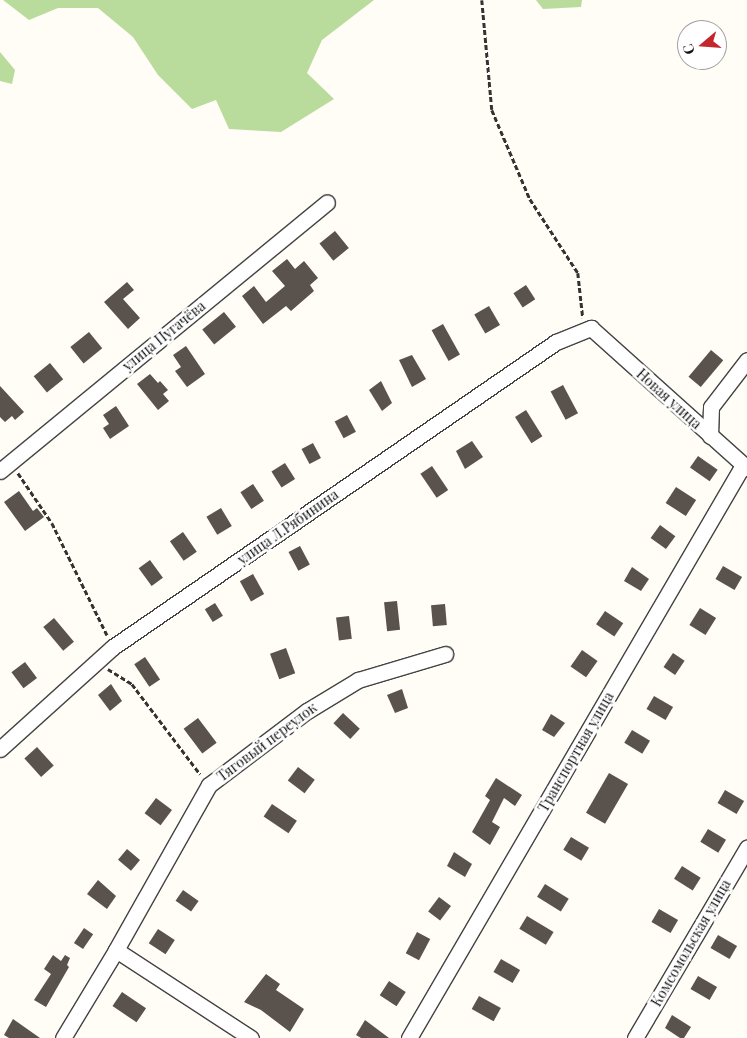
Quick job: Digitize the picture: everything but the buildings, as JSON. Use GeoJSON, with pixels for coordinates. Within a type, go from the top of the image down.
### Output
{"type":"FeatureCollection","features":[{"type":"Feature","properties":{"kind":"street","name":"улица Пугачёва"},"geometry":{"type":"LineString","coordinates":[[5,467],[328,202]]}},
{"type":"Feature","properties":{"kind":"street","name":"Новая улица"},"geometry":{"type":"LineString","coordinates":[[588,329],[745,467]]}},
{"type":"Feature","properties":{"kind":"street","name":"улица Л.Рябинина"},"geometry":{"type":"LineString","coordinates":[[0,749],[113,647],[556,342],[588,329]]}},
{"type":"Feature","properties":{"kind":"street"},"geometry":{"type":"LineString","coordinates":[[710,436],[711,407],[747,360]]}},
{"type":"Feature","properties":{"kind":"street","name":"Транспортная улица"},"geometry":{"type":"LineString","coordinates":[[409,1038],[745,467]]}},
{"type":"Feature","properties":{"kind":"street","name":"Тяговый переулок"},"geometry":{"type":"LineString","coordinates":[[63,1038],[116,950],[209,785],[307,711],[358,680],[446,654]]}},
{"type":"Feature","properties":{"kind":"street","name":"Комсомольская улица"},"geometry":{"type":"LineString","coordinates":[[635,1038],[747,848]]}},
{"type":"Feature","properties":{"kind":"street"},"geometry":{"type":"LineString","coordinates":[[116,950],[251,1038]]}},
{"type":"Feature","properties":{"kind":"path"},"geometry":{"type":"LineString","coordinates":[[482,0],[492,110],[530,200],[578,273],[588,329]]}},
{"type":"Feature","properties":{"kind":"path"},"geometry":{"type":"LineString","coordinates":[[5,467],[52,523],[113,647]]}},
{"type":"Feature","properties":{"kind":"path"},"geometry":{"type":"LineString","coordinates":[[96,663],[132,684],[182,753],[209,785]]}},
{"type":"Feature","properties":{"kind":"green space"},"geometry":{"type":"Polygon","coordinates":[[[3,0],[374,0],[322,40],[307,73],[334,99],[281,132],[229,129],[216,100],[192,109],[158,75],[133,37],[98,8],[58,8],[29,20],[3,0]]]}},
{"type":"Feature","properties":{"kind":"green space"},"geometry":{"type":"Polygon","coordinates":[[[536,0],[582,0],[581,7],[543,9],[536,0]]]}},
{"type":"Feature","properties":{"kind":"green space"},"geometry":{"type":"Polygon","coordinates":[[[0,52],[15,70],[12,84],[0,81],[0,52]]]}}]}
